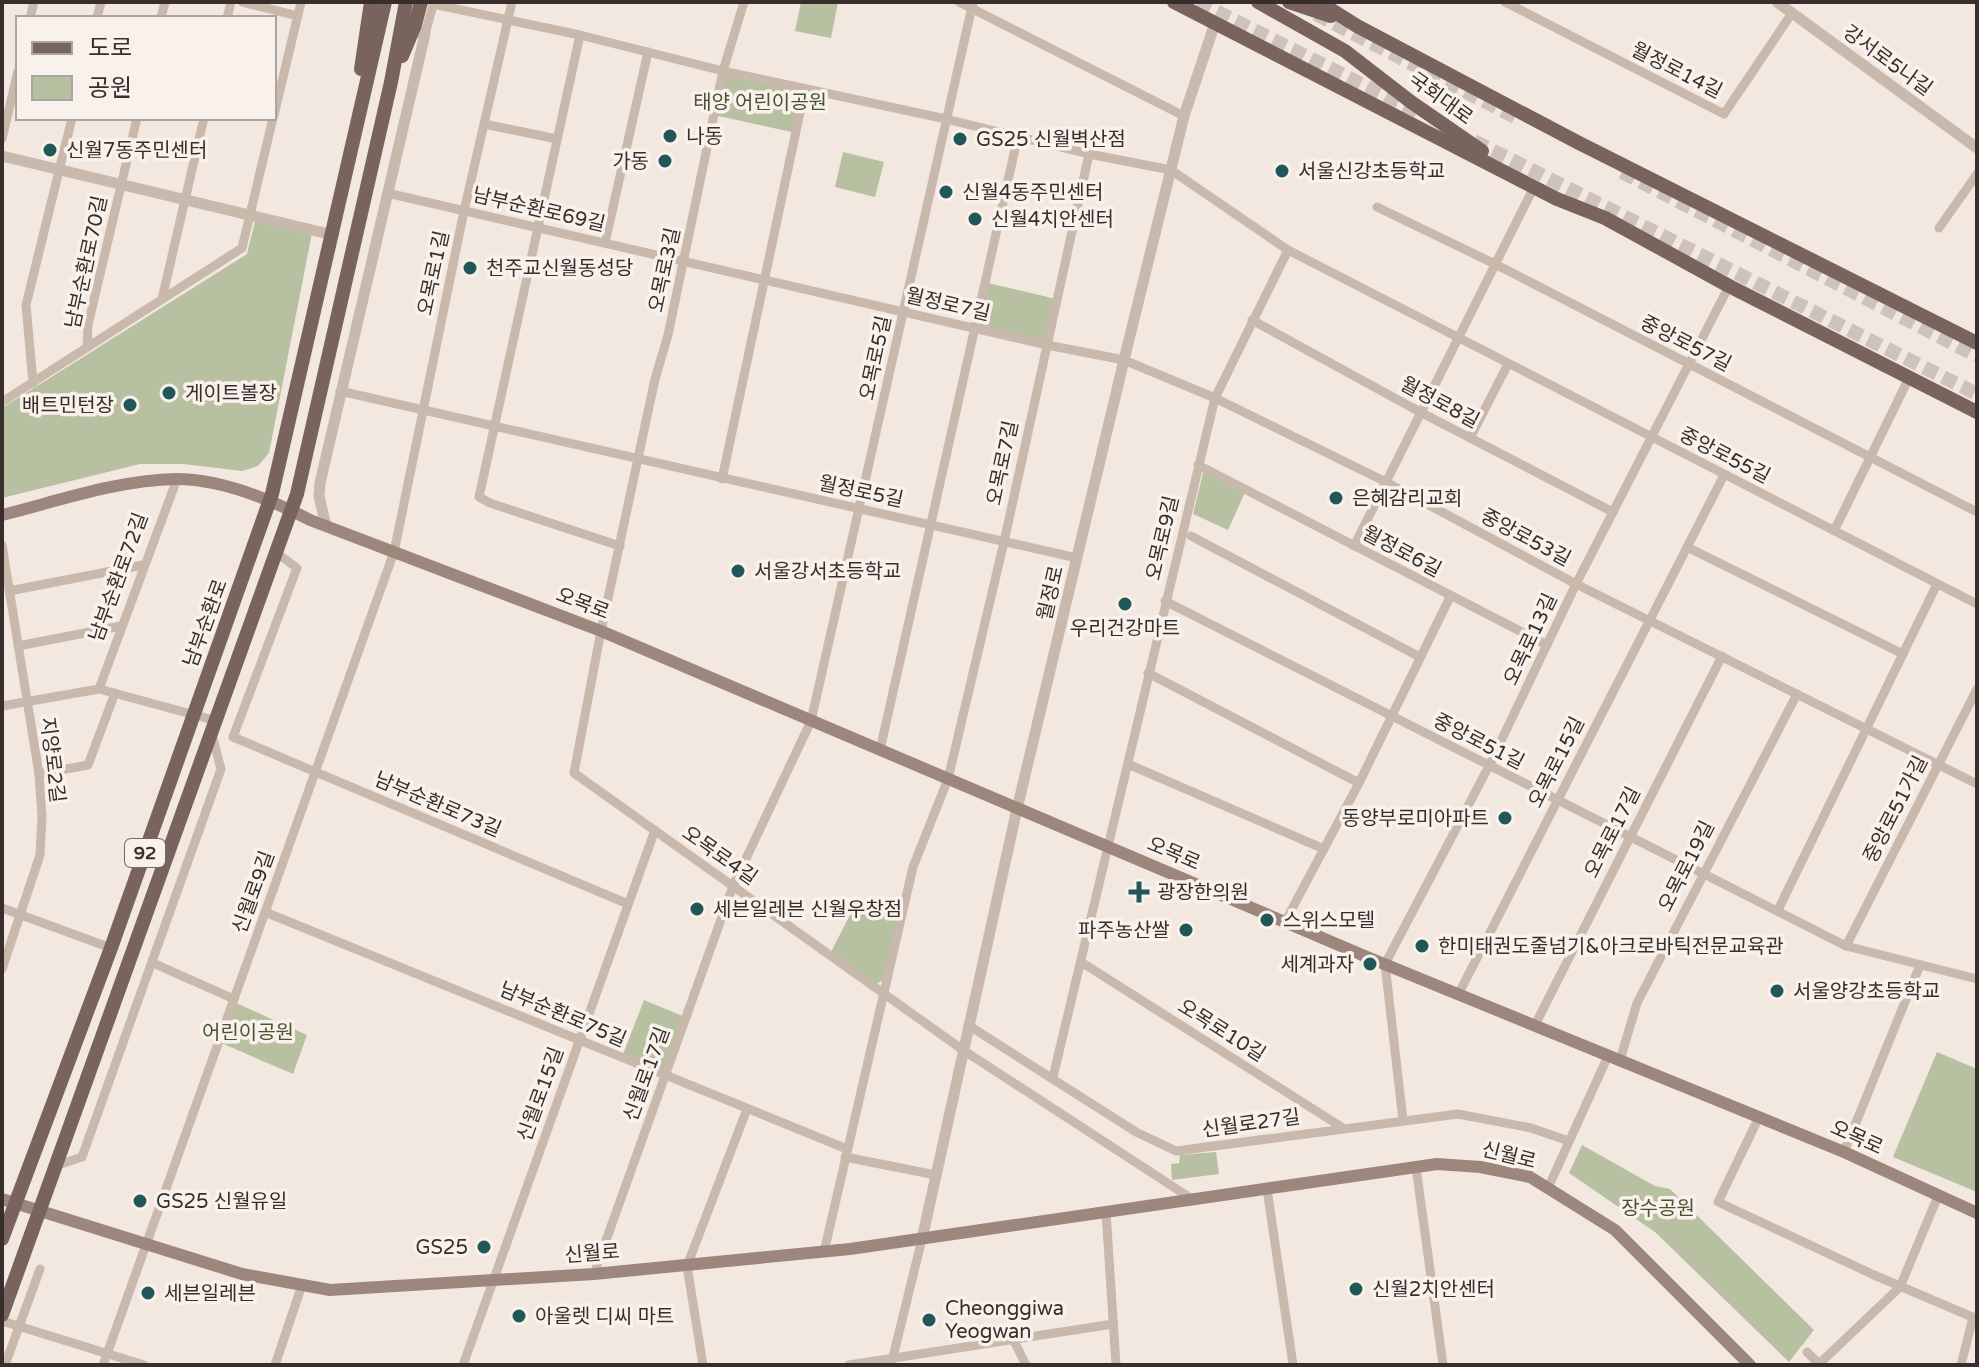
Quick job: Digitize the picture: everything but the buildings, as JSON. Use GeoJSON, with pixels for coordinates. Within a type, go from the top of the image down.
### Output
{"type":"FeatureCollection","features":[{"type":"Feature","properties":{"kind":"main road"},"geometry":{"type":"LineString","coordinates":[[346,179],[371,2]]}},
{"type":"Feature","properties":{"kind":"main road","name":"남부순환로"},"geometry":{"type":"LineString","coordinates":[[2,1239],[9,1201],[111,948],[269,500],[385,2]]}},
{"type":"Feature","properties":{"kind":"main road","name":"92"},"geometry":{"type":"LineString","coordinates":[[2,1318],[278,554],[391,82],[406,2]]}},
{"type":"Feature","properties":{"kind":"main road"},"geometry":{"type":"LineString","coordinates":[[1174,2],[1557,199],[1605,218],[1729,286],[1977,412]]}},
{"type":"Feature","properties":{"kind":"main road","name":"국회대로"},"geometry":{"type":"LineString","coordinates":[[1258,2],[1345,51],[1477,149],[1562,192],[1605,218]]}},
{"type":"Feature","properties":{"kind":"main road"},"geometry":{"type":"LineString","coordinates":[[1289,2],[1357,26]]}},
{"type":"Feature","properties":{"kind":"main road"},"geometry":{"type":"LineString","coordinates":[[1319,2],[1357,26],[1579,143],[1977,343]]}},
{"type":"Feature","properties":{"kind":"main road"},"geometry":{"type":"LineString","coordinates":[[391,82],[419,32],[429,3]]}},
{"type":"Feature","properties":{"kind":"main road","name":"남부순환로72길"},"geometry":{"type":"LineString","coordinates":[[2,515],[124,485],[177,479],[217,483],[269,500]]}},
{"type":"Feature","properties":{"kind":"main road","name":"오목로"},"geometry":{"type":"LineString","coordinates":[[269,500],[326,526],[601,631],[1458,995],[1844,1152],[1977,1213]]}},
{"type":"Feature","properties":{"kind":"main road","name":"신월로"},"geometry":{"type":"LineString","coordinates":[[9,1201],[242,1274],[330,1290],[594,1274],[824,1252],[1437,1164],[1480,1167],[1530,1177],[1615,1230],[1750,1365]]}},
{"type":"Feature","properties":{"kind":"street"},"geometry":{"type":"LineString","coordinates":[[242,2],[298,16]]}},
{"type":"Feature","properties":{"kind":"street"},"geometry":{"type":"LineString","coordinates":[[276,108],[301,2]]}},
{"type":"Feature","properties":{"kind":"street","name":"오목로1길"},"geometry":{"type":"LineString","coordinates":[[394,552],[464,211],[512,2]]}},
{"type":"Feature","properties":{"kind":"street","name":"오목로3길"},"geometry":{"type":"LineString","coordinates":[[601,631],[723,71],[744,2]]}},
{"type":"Feature","properties":{"kind":"street"},"geometry":{"type":"LineString","coordinates":[[959,2],[972,5],[1184,116]]}},
{"type":"Feature","properties":{"kind":"street","name":"월정로14길"},"geometry":{"type":"LineString","coordinates":[[1505,2],[1724,114],[1792,13]]}},
{"type":"Feature","properties":{"kind":"street","name":"강서로5나길"},"geometry":{"type":"LineString","coordinates":[[1777,2],[1977,148]]}},
{"type":"Feature","properties":{"kind":"street"},"geometry":{"type":"LineString","coordinates":[[429,3],[1171,170]]}},
{"type":"Feature","properties":{"kind":"street","name":"오목로5길"},"geometry":{"type":"LineString","coordinates":[[811,721],[972,5]]}},
{"type":"Feature","properties":{"kind":"street","name":"월정로"},"geometry":{"type":"LineString","coordinates":[[922,1239],[1017,809],[1124,360],[1184,116],[1215,23]]}},
{"type":"Feature","properties":{"kind":"street"},"geometry":{"type":"LineString","coordinates":[[326,526],[319,496],[320,483],[387,193],[419,32]]}},
{"type":"Feature","properties":{"kind":"street"},"geometry":{"type":"LineString","coordinates":[[580,35],[479,497],[620,546]]}},
{"type":"Feature","properties":{"kind":"street"},"geometry":{"type":"LineString","coordinates":[[605,243],[648,52]]}},
{"type":"Feature","properties":{"kind":"street"},"geometry":{"type":"LineString","coordinates":[[2,139],[16,80]]}},
{"type":"Feature","properties":{"kind":"street"},"geometry":{"type":"LineString","coordinates":[[722,479],[805,89]]}},
{"type":"Feature","properties":{"kind":"street"},"geometry":{"type":"LineString","coordinates":[[33,383],[26,305],[71,120]]}},
{"type":"Feature","properties":{"kind":"street","name":"남부순환로70길"},"geometry":{"type":"LineString","coordinates":[[87,347],[88,325],[137,120]]}},
{"type":"Feature","properties":{"kind":"street"},"geometry":{"type":"LineString","coordinates":[[162,299],[204,120]]}},
{"type":"Feature","properties":{"kind":"street"},"geometry":{"type":"LineString","coordinates":[[250,215],[273,120]]}},
{"type":"Feature","properties":{"kind":"street"},"geometry":{"type":"LineString","coordinates":[[484,124],[557,139]]}},
{"type":"Feature","properties":{"kind":"street"},"geometry":{"type":"LineString","coordinates":[[880,750],[1018,136]]}},
{"type":"Feature","properties":{"kind":"street","name":"오목로7길"},"geometry":{"type":"LineString","coordinates":[[948,779],[1004,542],[1089,154]]}},
{"type":"Feature","properties":{"kind":"street","name":"남부순환로70길"},"geometry":{"type":"LineString","coordinates":[[2,156],[333,235]]}},
{"type":"Feature","properties":{"kind":"street","name":"중앙로55길"},"geometry":{"type":"LineString","coordinates":[[1171,170],[1288,250],[1977,604]]}},
{"type":"Feature","properties":{"kind":"street"},"geometry":{"type":"LineString","coordinates":[[1939,228],[1977,174]]}},
{"type":"Feature","properties":{"kind":"street"},"geometry":{"type":"LineString","coordinates":[[1354,546],[1534,187]]}},
{"type":"Feature","properties":{"kind":"street","name":"남부순환로69길"},"geometry":{"type":"LineString","coordinates":[[387,193],[684,261]]}},
{"type":"Feature","properties":{"kind":"street","name":"중앙로57길"},"geometry":{"type":"LineString","coordinates":[[1377,207],[1495,264],[1977,512]]}},
{"type":"Feature","properties":{"kind":"street","name":"남부순환로70길"},"geometry":{"type":"LineString","coordinates":[[2,402],[242,248],[250,215]]}},
{"type":"Feature","properties":{"kind":"street","name":"오목로9길"},"geometry":{"type":"LineString","coordinates":[[1109,848],[1215,398],[1288,250]]}},
{"type":"Feature","properties":{"kind":"street","name":"월정로7길"},"geometry":{"type":"LineString","coordinates":[[684,261],[1124,360]]}},
{"type":"Feature","properties":{"kind":"street","name":"오목로13길"},"geometry":{"type":"LineString","coordinates":[[1385,964],[1489,766],[1576,584],[1729,286]]}},
{"type":"Feature","properties":{"kind":"street","name":"월정로8길"},"geometry":{"type":"LineString","coordinates":[[1252,320],[1613,512]]}},
{"type":"Feature","properties":{"kind":"street","name":"중앙로53길"},"geometry":{"type":"LineString","coordinates":[[1124,360],[1215,398],[1386,482],[1576,584],[1977,784]]}},
{"type":"Feature","properties":{"kind":"street"},"geometry":{"type":"LineString","coordinates":[[1470,438],[1508,364]]}},
{"type":"Feature","properties":{"kind":"street"},"geometry":{"type":"LineString","coordinates":[[1834,531],[1909,378]]}},
{"type":"Feature","properties":{"kind":"street","name":"월정로5길"},"geometry":{"type":"LineString","coordinates":[[340,391],[1077,558]]}},
{"type":"Feature","properties":{"kind":"street","name":"월정로6길"},"geometry":{"type":"LineString","coordinates":[[1198,465],[1547,645]]}},
{"type":"Feature","properties":{"kind":"street","name":"오목로15길"},"geometry":{"type":"LineString","coordinates":[[1458,995],[1724,475]]}},
{"type":"Feature","properties":{"kind":"street","name":"남부순환로72길"},"geometry":{"type":"LineString","coordinates":[[99,689],[177,479]]}},
{"type":"Feature","properties":{"kind":"street"},"geometry":{"type":"LineString","coordinates":[[1191,536],[1420,657]]}},
{"type":"Feature","properties":{"kind":"street","name":"지양로2길"},"geometry":{"type":"LineString","coordinates":[[2,545],[39,774],[42,816],[40,855],[2,969]]}},
{"type":"Feature","properties":{"kind":"street"},"geometry":{"type":"LineString","coordinates":[[1687,547],[1903,654]]}},
{"type":"Feature","properties":{"kind":"street","name":"신월로9길"},"geometry":{"type":"LineString","coordinates":[[103,1365],[394,552]]}},
{"type":"Feature","properties":{"kind":"street","name":"남부순환로73길"},"geometry":{"type":"LineString","coordinates":[[278,554],[297,568],[233,737],[628,904]]}},
{"type":"Feature","properties":{"kind":"street"},"geometry":{"type":"LineString","coordinates":[[9,591],[143,565]]}},
{"type":"Feature","properties":{"kind":"street"},"geometry":{"type":"LineString","coordinates":[[1778,910],[1937,584]]}},
{"type":"Feature","properties":{"kind":"street"},"geometry":{"type":"LineString","coordinates":[[1285,922],[1359,783],[1450,597]]}},
{"type":"Feature","properties":{"kind":"street","name":"중앙로51길"},"geometry":{"type":"LineString","coordinates":[[1165,601],[1846,946],[1977,979]]}},
{"type":"Feature","properties":{"kind":"street"},"geometry":{"type":"LineString","coordinates":[[18,646],[121,626]]}},
{"type":"Feature","properties":{"kind":"street","name":"오목로4길"},"geometry":{"type":"LineString","coordinates":[[601,631],[574,773],[963,1050]]}},
{"type":"Feature","properties":{"kind":"street","name":"오목로17길"},"geometry":{"type":"LineString","coordinates":[[1535,1025],[1722,656]]}},
{"type":"Feature","properties":{"kind":"street"},"geometry":{"type":"LineString","coordinates":[[1148,673],[1359,783]]}},
{"type":"Feature","properties":{"kind":"street"},"geometry":{"type":"LineString","coordinates":[[2,706],[99,689],[193,715],[214,728],[221,769],[82,1157],[55,1166]]}},
{"type":"Feature","properties":{"kind":"street","name":"중앙로51가길"},"geometry":{"type":"LineString","coordinates":[[1846,946],[1977,689]]}},
{"type":"Feature","properties":{"kind":"street"},"geometry":{"type":"LineString","coordinates":[[39,774],[88,765],[115,693]]}},
{"type":"Feature","properties":{"kind":"street","name":"오목로19길"},"geometry":{"type":"LineString","coordinates":[[1614,1058],[1637,1003],[1702,873],[1797,694]]}},
{"type":"Feature","properties":{"kind":"street","name":"신월로17길"},"geometry":{"type":"LineString","coordinates":[[594,1274],[733,886],[811,721]]}},
{"type":"Feature","properties":{"kind":"street"},"geometry":{"type":"LineString","coordinates":[[1128,764],[1324,849]]}},
{"type":"Feature","properties":{"kind":"street"},"geometry":{"type":"LineString","coordinates":[[824,1252],[913,867],[948,779]]}},
{"type":"Feature","properties":{"kind":"street","name":"신월로15길"},"geometry":{"type":"LineString","coordinates":[[463,1365],[655,830]]}},
{"type":"Feature","properties":{"kind":"street"},"geometry":{"type":"LineString","coordinates":[[1053,1077],[1109,848]]}},
{"type":"Feature","properties":{"kind":"street"},"geometry":{"type":"LineString","coordinates":[[2,908],[111,948]]}},
{"type":"Feature","properties":{"kind":"street","name":"남부순환로75길"},"geometry":{"type":"LineString","coordinates":[[265,912],[747,1109],[846,1153]]}},
{"type":"Feature","properties":{"kind":"street","name":"오목로10길"},"geometry":{"type":"LineString","coordinates":[[1081,962],[1343,1128]]}},
{"type":"Feature","properties":{"kind":"street"},"geometry":{"type":"LineString","coordinates":[[153,963],[234,999]]}},
{"type":"Feature","properties":{"kind":"street"},"geometry":{"type":"LineString","coordinates":[[1385,964],[1403,1120]]}},
{"type":"Feature","properties":{"kind":"street"},"geometry":{"type":"LineString","coordinates":[[1844,1152],[1920,965]]}},
{"type":"Feature","properties":{"kind":"street","name":"신월로27길"},"geometry":{"type":"LineString","coordinates":[[968,1025],[1136,1132],[1176,1151],[1458,1114],[1531,1128],[1569,1141]]}},
{"type":"Feature","properties":{"kind":"street"},"geometry":{"type":"LineString","coordinates":[[963,1050],[1193,1200]]}},
{"type":"Feature","properties":{"kind":"street"},"geometry":{"type":"LineString","coordinates":[[1548,1188],[1569,1141],[1614,1058]]}},
{"type":"Feature","properties":{"kind":"street"},"geometry":{"type":"LineString","coordinates":[[703,1365],[687,1266],[747,1109]]}},
{"type":"Feature","properties":{"kind":"street"},"geometry":{"type":"LineString","coordinates":[[1759,1117],[1718,1202],[1900,1287],[1975,1318],[1961,1365]]}},
{"type":"Feature","properties":{"kind":"street"},"geometry":{"type":"LineString","coordinates":[[846,1153],[936,1175]]}},
{"type":"Feature","properties":{"kind":"street"},"geometry":{"type":"LineString","coordinates":[[1416,1167],[1443,1365]]}},
{"type":"Feature","properties":{"kind":"street"},"geometry":{"type":"LineString","coordinates":[[1267,1189],[1293,1365]]}},
{"type":"Feature","properties":{"kind":"street"},"geometry":{"type":"LineString","coordinates":[[1807,1352],[1819,1365],[1900,1287],[1938,1196]]}},
{"type":"Feature","properties":{"kind":"street"},"geometry":{"type":"LineString","coordinates":[[1106,1212],[1116,1365]]}},
{"type":"Feature","properties":{"kind":"street"},"geometry":{"type":"LineString","coordinates":[[892,1362],[922,1239]]}},
{"type":"Feature","properties":{"kind":"street"},"geometry":{"type":"LineString","coordinates":[[5,1365],[40,1269]]}},
{"type":"Feature","properties":{"kind":"street"},"geometry":{"type":"LineString","coordinates":[[275,1365],[302,1285]]}},
{"type":"Feature","properties":{"kind":"street"},"geometry":{"type":"LineString","coordinates":[[2,1318],[144,1365]]}},
{"type":"Feature","properties":{"kind":"street"},"geometry":{"type":"LineString","coordinates":[[849,1365],[892,1362],[1113,1324]]}},
{"type":"Feature","properties":{"kind":"street"},"geometry":{"type":"LineString","coordinates":[[1013,1339],[1026,1365]]}},
{"type":"Feature","properties":{"kind":"green space"},"geometry":{"type":"Polygon","coordinates":[[[801,2],[838,2],[831,38],[795,31],[801,2]]]}},
{"type":"Feature","properties":{"kind":"green space","name":"태양 어린이공원"},"geometry":{"type":"Polygon","coordinates":[[[723,71],[805,89],[796,133],[714,115],[723,71]]]}},
{"type":"Feature","properties":{"kind":"green space"},"geometry":{"type":"Polygon","coordinates":[[[843,152],[884,162],[875,197],[835,187],[843,152]]]}},
{"type":"Feature","properties":{"kind":"green space"},"geometry":{"type":"Polygon","coordinates":[[[255,221],[312,233],[269,453],[258,466],[242,471],[183,464],[140,464],[2,498],[2,408],[247,254],[255,221]]]}},
{"type":"Feature","properties":{"kind":"green space"},"geometry":{"type":"Polygon","coordinates":[[[988,283],[1056,299],[1046,344],[977,328],[988,283]]]}},
{"type":"Feature","properties":{"kind":"green space"},"geometry":{"type":"Polygon","coordinates":[[[1204,469],[1246,490],[1228,530],[1193,514],[1204,469]]]}},
{"type":"Feature","properties":{"kind":"green space"},"geometry":{"type":"Polygon","coordinates":[[[854,907],[898,919],[887,978],[876,984],[831,952],[854,907]]]}},
{"type":"Feature","properties":{"kind":"green space"},"geometry":{"type":"Polygon","coordinates":[[[644,1000],[685,1017],[664,1073],[622,1057],[644,1000]]]}},
{"type":"Feature","properties":{"kind":"green space","name":"어린이공원"},"geometry":{"type":"Polygon","coordinates":[[[234,1002],[307,1035],[293,1074],[219,1042],[234,1002]]]}},
{"type":"Feature","properties":{"kind":"green space"},"geometry":{"type":"Polygon","coordinates":[[[1937,1052],[1977,1069],[1977,1192],[1893,1157],[1937,1052]]]}},
{"type":"Feature","properties":{"kind":"green space","name":"장수공원"},"geometry":{"type":"Polygon","coordinates":[[[1582,1145],[1655,1186],[1670,1189],[1814,1330],[1789,1362],[1655,1232],[1569,1173],[1582,1145]]]}},
{"type":"Feature","properties":{"kind":"green space"},"geometry":{"type":"Polygon","coordinates":[[[1216,1152],[1219,1174],[1172,1180],[1171,1164],[1179,1163],[1180,1155],[1216,1152]]]}},
{"type":"Feature","properties":{"kind":"tunnel"},"geometry":{"type":"LineString","coordinates":[[1198,2],[1419,113]]}},
{"type":"Feature","properties":{"kind":"tunnel"},"geometry":{"type":"LineString","coordinates":[[1316,14],[1515,117]]}},
{"type":"Feature","properties":{"kind":"tunnel"},"geometry":{"type":"LineString","coordinates":[[1474,141],[1977,394]]}},
{"type":"Feature","properties":{"kind":"tunnel"},"geometry":{"type":"LineString","coordinates":[[1622,172],[1977,356]]}},
{"type":"Feature","properties":{"kind":"place","name":"나동"},"geometry":{"type":"Point","coordinates":[670,136]}},
{"type":"Feature","properties":{"kind":"place","name":"GS25 신월벽산점"},"geometry":{"type":"Point","coordinates":[960,139]}},
{"type":"Feature","properties":{"kind":"place","name":"신월7동주민센터"},"geometry":{"type":"Point","coordinates":[50,150]}},
{"type":"Feature","properties":{"kind":"place","name":"가동"},"geometry":{"type":"Point","coordinates":[665,161]}},
{"type":"Feature","properties":{"kind":"place","name":"서울신강초등학교"},"geometry":{"type":"Point","coordinates":[1282,171]}},
{"type":"Feature","properties":{"kind":"place","name":"신월4동주민센터"},"geometry":{"type":"Point","coordinates":[946,192]}},
{"type":"Feature","properties":{"kind":"place","name":"신월4치안센터"},"geometry":{"type":"Point","coordinates":[975,219]}},
{"type":"Feature","properties":{"kind":"place","name":"천주교신월동성당"},"geometry":{"type":"Point","coordinates":[470,268]}},
{"type":"Feature","properties":{"kind":"place","name":"게이트볼장"},"geometry":{"type":"Point","coordinates":[169,393]}},
{"type":"Feature","properties":{"kind":"place","name":"배트민턴장"},"geometry":{"type":"Point","coordinates":[130,405]}},
{"type":"Feature","properties":{"kind":"place","name":"은혜감리교회"},"geometry":{"type":"Point","coordinates":[1336,498]}},
{"type":"Feature","properties":{"kind":"place","name":"서울강서초등학교"},"geometry":{"type":"Point","coordinates":[738,571]}},
{"type":"Feature","properties":{"kind":"place","name":"우리건강마트"},"geometry":{"type":"Point","coordinates":[1125,604]}},
{"type":"Feature","properties":{"kind":"place","name":"동양부로미아파트"},"geometry":{"type":"Point","coordinates":[1505,818]}},
{"type":"Feature","properties":{"kind":"place","name":"광장한의원"},"geometry":{"type":"Point","coordinates":[1139,892]}},
{"type":"Feature","properties":{"kind":"place","name":"세븐일레븐 신월우창점"},"geometry":{"type":"Point","coordinates":[697,909]}},
{"type":"Feature","properties":{"kind":"place","name":"스위스모텔"},"geometry":{"type":"Point","coordinates":[1267,920]}},
{"type":"Feature","properties":{"kind":"place","name":"파주농산쌀"},"geometry":{"type":"Point","coordinates":[1186,930]}},
{"type":"Feature","properties":{"kind":"place","name":"한미태권도줄넘기&아크로바틱전문교육관"},"geometry":{"type":"Point","coordinates":[1422,946]}},
{"type":"Feature","properties":{"kind":"place","name":"세계과자"},"geometry":{"type":"Point","coordinates":[1370,964]}},
{"type":"Feature","properties":{"kind":"place","name":"서울양강초등학교"},"geometry":{"type":"Point","coordinates":[1777,991]}},
{"type":"Feature","properties":{"kind":"place","name":"GS25 신월유일"},"geometry":{"type":"Point","coordinates":[140,1201]}},
{"type":"Feature","properties":{"kind":"place","name":"GS25"},"geometry":{"type":"Point","coordinates":[484,1247]}},
{"type":"Feature","properties":{"kind":"place","name":"신월2치안센터"},"geometry":{"type":"Point","coordinates":[1356,1289]}},
{"type":"Feature","properties":{"kind":"place","name":"세븐일레븐"},"geometry":{"type":"Point","coordinates":[148,1293]}},
{"type":"Feature","properties":{"kind":"place","name":"아울렛 디씨 마트"},"geometry":{"type":"Point","coordinates":[519,1316]}},
{"type":"Feature","properties":{"kind":"place","name":"Cheonggiwa Yeogwan"},"geometry":{"type":"Point","coordinates":[929,1320]}}]}
